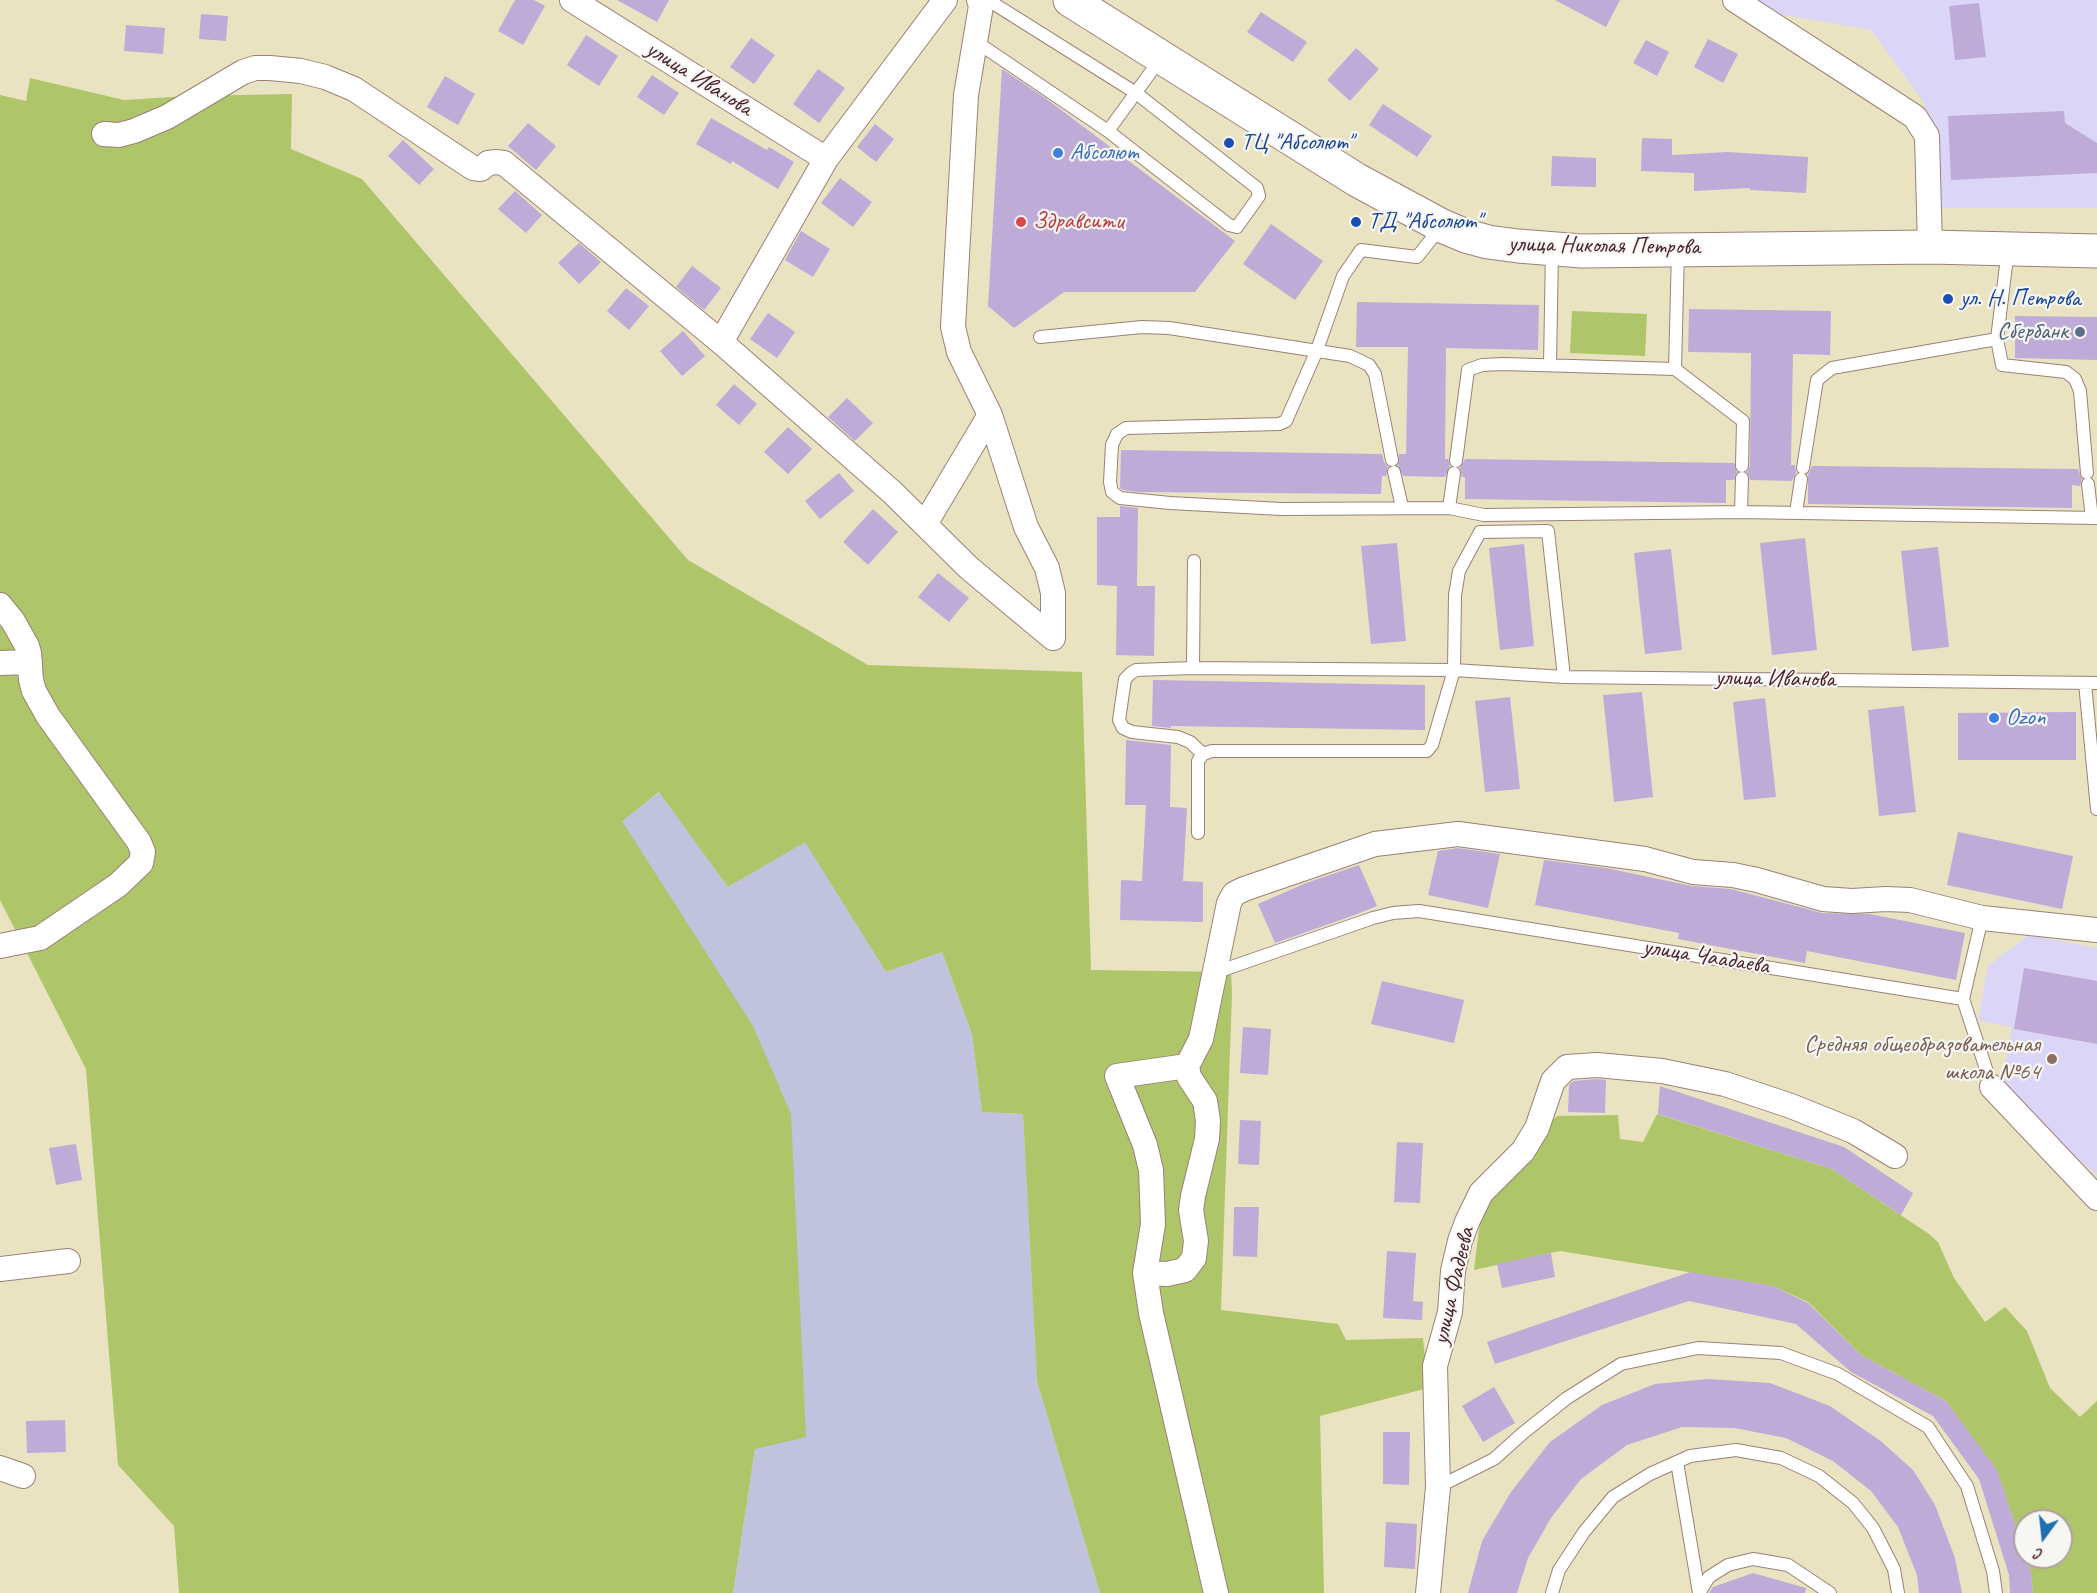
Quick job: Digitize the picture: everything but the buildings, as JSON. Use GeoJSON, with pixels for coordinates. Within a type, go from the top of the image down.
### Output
{"type":"FeatureCollection","features":[{"type":"Feature","properties":{"kind":"main road","name":"улица Николая Петрова"},"geometry":{"type":"LineString","coordinates":[[1070,0],[1357,180],[1442,226],[1488,242],[1582,251],[1930,247],[2097,251]]}},
{"type":"Feature","properties":{"kind":"street","name":"улица Иванова"},"geometry":{"type":"LineString","coordinates":[[572,0],[826,159]]}},
{"type":"Feature","properties":{"kind":"street"},"geometry":{"type":"LineString","coordinates":[[721,342],[826,159],[945,0]]}},
{"type":"Feature","properties":{"kind":"street"},"geometry":{"type":"LineString","coordinates":[[104,134],[119,135],[134,131],[167,117],[243,72],[255,68],[301,71],[325,77],[354,89],[466,165],[481,169],[488,163],[504,163],[721,342],[893,493],[969,568],[1053,638],[1053,593],[1047,568],[1026,526],[990,415],[959,352],[954,327],[966,95],[981,6],[979,0]]}},
{"type":"Feature","properties":{"kind":"street"},"geometry":{"type":"LineString","coordinates":[[1735,0],[1916,117],[1926,136],[1930,247]]}},
{"type":"Feature","properties":{"kind":"street"},"geometry":{"type":"LineString","coordinates":[[925,524],[990,415]]}},
{"type":"Feature","properties":{"kind":"street"},"geometry":{"type":"LineString","coordinates":[[0,605],[13,621],[27,646],[31,681],[48,716],[139,842],[143,852],[141,862],[118,885],[40,938],[0,946]]}},
{"type":"Feature","properties":{"kind":"street"},"geometry":{"type":"LineString","coordinates":[[0,663],[30,662]]}},
{"type":"Feature","properties":{"kind":"street"},"geometry":{"type":"LineString","coordinates":[[1145,1273],[1167,1274],[1185,1270],[1194,1258],[1196,1241],[1192,1203],[1207,1139],[1208,1121],[1204,1101],[1189,1077],[1187,1066],[1201,1040],[1229,903],[1234,894],[1244,889],[1376,844],[1458,834],[1645,859],[1693,872],[1733,875],[1757,880],[1823,899],[1910,900],[1982,918],[2097,930]]}},
{"type":"Feature","properties":{"kind":"street","name":"улица Фадеева"},"geometry":{"type":"LineString","coordinates":[[1428,1593],[1438,1487],[1435,1366],[1450,1312],[1460,1241],[1481,1193],[1523,1151],[1537,1128],[1553,1081],[1567,1067],[1597,1065],[1662,1071],[1725,1084],[1791,1106],[1853,1131],[1895,1156]]}},
{"type":"Feature","properties":{"kind":"street"},"geometry":{"type":"LineString","coordinates":[[1187,1066],[1117,1076],[1145,1145],[1151,1170],[1153,1224],[1145,1273],[1151,1313],[1216,1593]]}},
{"type":"Feature","properties":{"kind":"street"},"geometry":{"type":"LineString","coordinates":[[1992,1087],[2097,1198]]}},
{"type":"Feature","properties":{"kind":"street"},"geometry":{"type":"LineString","coordinates":[[0,1269],[68,1261]]}},
{"type":"Feature","properties":{"kind":"street"},"geometry":{"type":"LineString","coordinates":[[0,1468],[23,1476]]}},
{"type":"Feature","properties":{"kind":"lane"},"geometry":{"type":"LineString","coordinates":[[975,41],[1108,131],[1230,225],[1237,227],[1259,196],[1257,188],[1136,93],[988,0]]}},
{"type":"Feature","properties":{"kind":"lane"},"geometry":{"type":"LineString","coordinates":[[1108,131],[1162,57]]}},
{"type":"Feature","properties":{"kind":"lane"},"geometry":{"type":"LineString","coordinates":[[1442,226],[1417,256],[1360,250],[1343,276],[1317,350],[1286,421],[1279,424],[1126,428],[1117,434],[1112,445],[1110,482],[1112,492],[1120,498],[1209,505],[1281,509],[1449,508],[1484,515],[1741,512],[2094,518],[2080,391],[2075,379],[2066,372],[2002,365],[1997,339],[2008,248]]}},
{"type":"Feature","properties":{"kind":"lane"},"geometry":{"type":"LineString","coordinates":[[1550,365],[1552,249]]}},
{"type":"Feature","properties":{"kind":"lane"},"geometry":{"type":"LineString","coordinates":[[1675,369],[1678,249]]}},
{"type":"Feature","properties":{"kind":"lane"},"geometry":{"type":"LineString","coordinates":[[1040,337],[1142,327],[1169,328],[1317,350],[1361,360],[1369,365],[1375,374],[1402,507]]}},
{"type":"Feature","properties":{"kind":"lane"},"geometry":{"type":"LineString","coordinates":[[1796,513],[1817,380],[1832,368],[1997,339]]}},
{"type":"Feature","properties":{"kind":"lane"},"geometry":{"type":"LineString","coordinates":[[1449,508],[1468,370],[1482,365],[1550,365],[1675,369],[1743,420],[1741,512]]}},
{"type":"Feature","properties":{"kind":"lane"},"geometry":{"type":"LineString","coordinates":[[1198,833],[1198,761],[1203,754],[1212,751],[1427,751],[1432,745],[1454,670],[1455,595],[1459,571],[1480,532],[1548,531],[1564,677]]}},
{"type":"Feature","properties":{"kind":"lane"},"geometry":{"type":"LineString","coordinates":[[1193,668],[1194,561]]}},
{"type":"Feature","properties":{"kind":"lane","name":"улица Иванова"},"geometry":{"type":"LineString","coordinates":[[1203,754],[1190,742],[1178,737],[1132,732],[1123,728],[1119,720],[1125,679],[1131,673],[1136,670],[1193,668],[1454,670],[1564,677],[2091,683]]}},
{"type":"Feature","properties":{"kind":"lane"},"geometry":{"type":"LineString","coordinates":[[2091,683],[2097,809]]}},
{"type":"Feature","properties":{"kind":"lane","name":"улица Чаадаева"},"geometry":{"type":"LineString","coordinates":[[1214,973],[1373,918],[1393,913],[1419,911],[1963,999]]}},
{"type":"Feature","properties":{"kind":"lane"},"geometry":{"type":"LineString","coordinates":[[1982,918],[1963,999],[1992,1087]]}},
{"type":"Feature","properties":{"kind":"lane"},"geometry":{"type":"LineString","coordinates":[[1438,1487],[1494,1459],[1567,1398],[1621,1364],[1698,1348],[1781,1353],[1838,1374],[1928,1427],[1968,1485],[1993,1571],[1996,1593]]}},
{"type":"Feature","properties":{"kind":"lane"},"geometry":{"type":"LineString","coordinates":[[1552,1593],[1559,1570],[1584,1532],[1613,1497],[1650,1474],[1690,1456],[1736,1450],[1780,1458],[1819,1476],[1853,1503],[1872,1528],[1894,1569],[1898,1593]]}},
{"type":"Feature","properties":{"kind":"lane"},"geometry":{"type":"LineString","coordinates":[[1677,1462],[1699,1593]]}},
{"type":"Feature","properties":{"kind":"lane"},"geometry":{"type":"LineString","coordinates":[[1699,1593],[1710,1577],[1728,1565],[1753,1560],[1788,1565],[1830,1593]]}},
{"type":"Feature","properties":{"kind":"shaded area"},"geometry":{"type":"Polygon","coordinates":[[[1733,0],[2097,0],[2097,208],[1939,208],[1925,104],[1871,30],[1750,9],[1733,0]]]}},
{"type":"Feature","properties":{"kind":"shaded area"},"geometry":{"type":"Polygon","coordinates":[[[660,792],[728,887],[805,841],[886,972],[942,952],[972,1034],[982,1112],[1023,1114],[1037,1381],[1100,1593],[733,1593],[755,1449],[622,820],[660,792]]]}},
{"type":"Feature","properties":{"kind":"shaded area","name":"Средняя общеобразовательная школа №64"},"geometry":{"type":"Polygon","coordinates":[[[2029,935],[2097,948],[2097,1175],[2000,1092],[2012,1027],[1978,1020],[1988,966],[2029,935]]]}},
{"type":"Feature","properties":{"kind":"green space"},"geometry":{"type":"Polygon","coordinates":[[[30,78],[124,100],[292,94],[291,149],[362,179],[688,560],[868,665],[1082,672],[1091,970],[1231,972],[1221,1310],[1338,1324],[1346,1340],[1423,1338],[1428,1388],[1320,1416],[1324,1593],[1100,1593],[1037,1381],[1023,1114],[982,1112],[972,1034],[942,952],[886,972],[805,842],[728,887],[659,792],[622,821],[753,1026],[791,1114],[806,1437],[755,1449],[733,1593],[179,1593],[174,1526],[118,1465],[86,1069],[0,900],[0,95],[26,101],[30,78]]]}},
{"type":"Feature","properties":{"kind":"green space"},"geometry":{"type":"Polygon","coordinates":[[[1572,311],[1647,314],[1645,356],[1570,353],[1572,311]]]}},
{"type":"Feature","properties":{"kind":"green space"},"geometry":{"type":"Polygon","coordinates":[[[1657,1114],[1832,1169],[1938,1242],[1954,1278],[1985,1322],[2005,1307],[2027,1331],[2050,1388],[2080,1417],[2097,1401],[2097,1593],[2033,1593],[2030,1569],[2073,1569],[2073,1509],[2013,1509],[2013,1518],[1997,1471],[1946,1401],[1861,1355],[1808,1302],[1773,1286],[1560,1251],[1474,1270],[1483,1197],[1557,1116],[1618,1115],[1620,1139],[1643,1142],[1657,1114]]]}},
{"type":"Feature","properties":{"kind":"place","name":"ТЦ \"Абсолют\""},"geometry":{"type":"Point","coordinates":[1229,143]}},
{"type":"Feature","properties":{"kind":"place","name":"Абсолют"},"geometry":{"type":"Point","coordinates":[1058,153]}},
{"type":"Feature","properties":{"kind":"place","name":"Здравсити"},"geometry":{"type":"Point","coordinates":[1021,222]}},
{"type":"Feature","properties":{"kind":"place","name":"ТД \"Абсолют\""},"geometry":{"type":"Point","coordinates":[1356,222]}},
{"type":"Feature","properties":{"kind":"place","name":"ул. Н. Петрова"},"geometry":{"type":"Point","coordinates":[1948,299]}},
{"type":"Feature","properties":{"kind":"place","name":"Сбербанк"},"geometry":{"type":"Point","coordinates":[2080,332]}},
{"type":"Feature","properties":{"kind":"place","name":"Ozon"},"geometry":{"type":"Point","coordinates":[1994,718]}},
{"type":"Feature","properties":{"kind":"place","name":"Средняя общеобразовательная школа №64"},"geometry":{"type":"Point","coordinates":[2052,1059]}}]}
